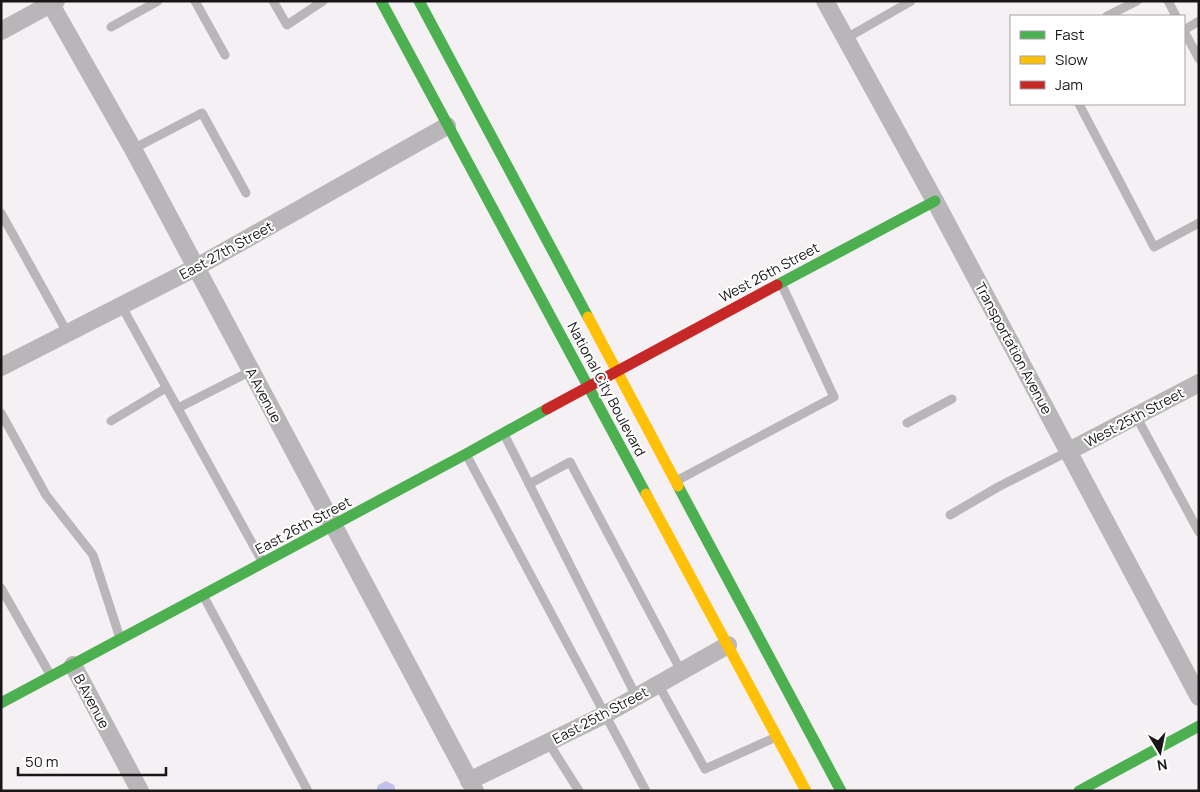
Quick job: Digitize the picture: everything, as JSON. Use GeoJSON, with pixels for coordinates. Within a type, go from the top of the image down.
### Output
{"type":"FeatureCollection","features":[{"type":"Feature","properties":{"kind":"main road","name":"National City Boulevard"},"geometry":{"type":"LineString","coordinates":[[381,1],[806,791]]}},
{"type":"Feature","properties":{"kind":"main road","name":"National City Boulevard"},"geometry":{"type":"LineString","coordinates":[[419,1],[841,791]]}},
{"type":"Feature","properties":{"kind":"main road","name":"West 26th Street"},"geometry":{"type":"LineString","coordinates":[[617,370],[935,201]]}},
{"type":"Feature","properties":{"kind":"main road","name":"East 26th Street"},"geometry":{"type":"LineString","coordinates":[[1,703],[466,454],[617,370]]}},
{"type":"Feature","properties":{"kind":"main road"},"geometry":{"type":"LineString","coordinates":[[1079,791],[1199,726]]}},
{"type":"Feature","properties":{"kind":"street","name":"Transportation Avenue"},"geometry":{"type":"LineString","coordinates":[[825,1],[935,201],[1199,697]]}},
{"type":"Feature","properties":{"kind":"street"},"geometry":{"type":"LineString","coordinates":[[1,32],[52,2]]}},
{"type":"Feature","properties":{"kind":"street","name":"A Avenue"},"geometry":{"type":"LineString","coordinates":[[52,2],[133,149],[472,786]]}},
{"type":"Feature","properties":{"kind":"street","name":"East 27th Street"},"geometry":{"type":"LineString","coordinates":[[1,367],[195,268],[447,126]]}},
{"type":"Feature","properties":{"kind":"street","name":"West 25th Street"},"geometry":{"type":"LineString","coordinates":[[1069,451],[1199,383]]}},
{"type":"Feature","properties":{"kind":"street","name":"East 25th Street"},"geometry":{"type":"LineString","coordinates":[[472,786],[548,742],[604,715],[728,644]]}},
{"type":"Feature","properties":{"kind":"street","name":"B Avenue"},"geometry":{"type":"LineString","coordinates":[[73,665],[140,791]]}},
{"type":"Feature","properties":{"kind":"lane"},"geometry":{"type":"LineString","coordinates":[[110,27],[158,1]]}},
{"type":"Feature","properties":{"kind":"lane"},"geometry":{"type":"LineString","coordinates":[[195,1],[225,55]]}},
{"type":"Feature","properties":{"kind":"lane"},"geometry":{"type":"LineString","coordinates":[[273,1],[287,25],[323,1]]}},
{"type":"Feature","properties":{"kind":"lane"},"geometry":{"type":"LineString","coordinates":[[845,38],[911,1]]}},
{"type":"Feature","properties":{"kind":"lane"},"geometry":{"type":"LineString","coordinates":[[1109,15],[1136,1]]}},
{"type":"Feature","properties":{"kind":"lane"},"geometry":{"type":"LineString","coordinates":[[1168,1],[1175,15]]}},
{"type":"Feature","properties":{"kind":"lane"},"geometry":{"type":"LineString","coordinates":[[1185,29],[1199,21]]}},
{"type":"Feature","properties":{"kind":"lane"},"geometry":{"type":"LineString","coordinates":[[1185,32],[1199,59]]}},
{"type":"Feature","properties":{"kind":"lane"},"geometry":{"type":"LineString","coordinates":[[1080,105],[1154,247],[1199,223]]}},
{"type":"Feature","properties":{"kind":"lane"},"geometry":{"type":"LineString","coordinates":[[133,149],[202,113],[246,194]]}},
{"type":"Feature","properties":{"kind":"lane"},"geometry":{"type":"LineString","coordinates":[[1,213],[67,332]]}},
{"type":"Feature","properties":{"kind":"lane"},"geometry":{"type":"LineString","coordinates":[[675,481],[834,397],[781,283]]}},
{"type":"Feature","properties":{"kind":"lane"},"geometry":{"type":"LineString","coordinates":[[121,305],[263,563]]}},
{"type":"Feature","properties":{"kind":"lane"},"geometry":{"type":"LineString","coordinates":[[178,408],[251,371]]}},
{"type":"Feature","properties":{"kind":"lane"},"geometry":{"type":"LineString","coordinates":[[111,421],[166,388]]}},
{"type":"Feature","properties":{"kind":"lane"},"geometry":{"type":"LineString","coordinates":[[907,423],[952,399]]}},
{"type":"Feature","properties":{"kind":"lane"},"geometry":{"type":"LineString","coordinates":[[1,413],[46,495],[93,555],[120,639]]}},
{"type":"Feature","properties":{"kind":"lane"},"geometry":{"type":"LineString","coordinates":[[1136,416],[1199,532]]}},
{"type":"Feature","properties":{"kind":"lane"},"geometry":{"type":"LineString","coordinates":[[504,433],[636,696]]}},
{"type":"Feature","properties":{"kind":"lane"},"geometry":{"type":"LineString","coordinates":[[950,515],[998,487],[1069,451]]}},
{"type":"Feature","properties":{"kind":"lane"},"geometry":{"type":"LineString","coordinates":[[466,454],[646,791]]}},
{"type":"Feature","properties":{"kind":"lane"},"geometry":{"type":"LineString","coordinates":[[529,484],[570,462],[681,671]]}},
{"type":"Feature","properties":{"kind":"lane"},"geometry":{"type":"LineString","coordinates":[[1,588],[51,676]]}},
{"type":"Feature","properties":{"kind":"lane"},"geometry":{"type":"LineString","coordinates":[[203,595],[308,791]]}},
{"type":"Feature","properties":{"kind":"lane"},"geometry":{"type":"LineString","coordinates":[[658,684],[705,769],[777,737]]}},
{"type":"Feature","properties":{"kind":"lane"},"geometry":{"type":"LineString","coordinates":[[548,742],[579,791]]}},
{"type":"Feature","properties":{"kind":"water"},"geometry":{"type":"Polygon","coordinates":[[[386,781],[394,785],[396,791],[376,791],[378,785],[386,781]]]}},
{"type":"Feature","properties":{"kind":"traffic: fast"},"geometry":{"type":"LineString","coordinates":[[381,1],[646,494]]}},
{"type":"Feature","properties":{"kind":"traffic: fast"},"geometry":{"type":"LineString","coordinates":[[419,1],[588,317]]}},
{"type":"Feature","properties":{"kind":"traffic: fast"},"geometry":{"type":"LineString","coordinates":[[777,285],[935,201]]}},
{"type":"Feature","properties":{"kind":"traffic: fast"},"geometry":{"type":"LineString","coordinates":[[1,703],[547,409]]}},
{"type":"Feature","properties":{"kind":"traffic: fast"},"geometry":{"type":"LineString","coordinates":[[678,486],[841,791]]}},
{"type":"Feature","properties":{"kind":"traffic: fast"},"geometry":{"type":"LineString","coordinates":[[1079,791],[1199,726]]}},
{"type":"Feature","properties":{"kind":"traffic: slow"},"geometry":{"type":"LineString","coordinates":[[588,317],[678,486]]}},
{"type":"Feature","properties":{"kind":"traffic: slow"},"geometry":{"type":"LineString","coordinates":[[646,494],[806,791]]}},
{"type":"Feature","properties":{"kind":"traffic: jam"},"geometry":{"type":"LineString","coordinates":[[547,409],[777,285]]}}]}
